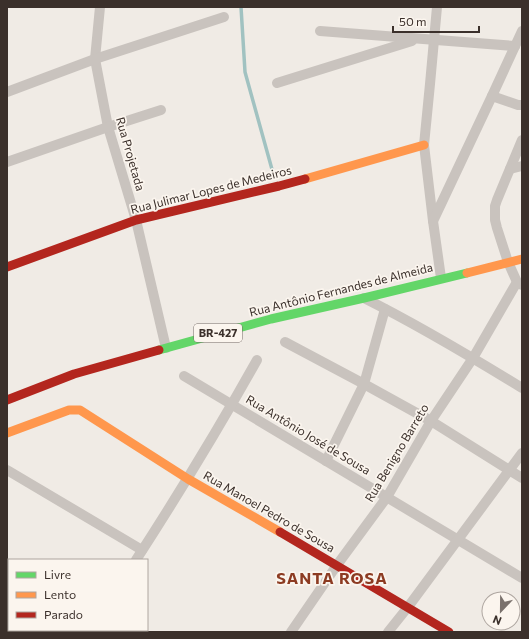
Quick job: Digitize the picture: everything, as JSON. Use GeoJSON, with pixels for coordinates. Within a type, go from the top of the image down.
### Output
{"type":"FeatureCollection","features":[{"type":"Feature","properties":{"kind":"main road","name":"Rua Julimar Lopes de Medeiros"},"geometry":{"type":"LineString","coordinates":[[7,267],[136,220],[279,186],[424,145]]}},
{"type":"Feature","properties":{"kind":"main road","name":"Rua Antônio Fernandes de Almeida"},"geometry":{"type":"LineString","coordinates":[[7,400],[74,374],[271,319],[522,259]]}},
{"type":"Feature","properties":{"kind":"main road","name":"Rua Manoel Pedro de Sousa"},"geometry":{"type":"LineString","coordinates":[[7,433],[70,410],[80,410],[188,479],[449,632]]}},
{"type":"Feature","properties":{"kind":"street","name":"Rua Projetada"},"geometry":{"type":"LineString","coordinates":[[100,7],[95,59],[108,127],[136,220],[166,348]]}},
{"type":"Feature","properties":{"kind":"street"},"geometry":{"type":"LineString","coordinates":[[437,7],[424,145],[441,278]]}},
{"type":"Feature","properties":{"kind":"street"},"geometry":{"type":"LineString","coordinates":[[7,92],[95,59],[224,17]]}},
{"type":"Feature","properties":{"kind":"street"},"geometry":{"type":"LineString","coordinates":[[320,31],[515,46]]}},
{"type":"Feature","properties":{"kind":"street"},"geometry":{"type":"LineString","coordinates":[[433,221],[522,31]]}},
{"type":"Feature","properties":{"kind":"street"},"geometry":{"type":"LineString","coordinates":[[277,83],[418,39]]}},
{"type":"Feature","properties":{"kind":"street"},"geometry":{"type":"LineString","coordinates":[[492,96],[522,105]]}},
{"type":"Feature","properties":{"kind":"street"},"geometry":{"type":"LineString","coordinates":[[7,162],[161,110]]}},
{"type":"Feature","properties":{"kind":"street"},"geometry":{"type":"LineString","coordinates":[[519,283],[508,262],[497,228],[495,220],[495,206],[522,140]]}},
{"type":"Feature","properties":{"kind":"street"},"geometry":{"type":"LineString","coordinates":[[510,169],[522,166]]}},
{"type":"Feature","properties":{"kind":"street","name":"Rua Benigno Barreto"},"geometry":{"type":"LineString","coordinates":[[291,632],[337,565],[387,497],[431,421],[473,358],[519,283]]}},
{"type":"Feature","properties":{"kind":"street"},"geometry":{"type":"LineString","coordinates":[[364,298],[473,358],[522,388]]}},
{"type":"Feature","properties":{"kind":"street"},"geometry":{"type":"LineString","coordinates":[[326,461],[364,384],[385,309]]}},
{"type":"Feature","properties":{"kind":"street"},"geometry":{"type":"LineString","coordinates":[[285,342],[431,421],[522,478]]}},
{"type":"Feature","properties":{"kind":"street"},"geometry":{"type":"LineString","coordinates":[[137,559],[188,479],[232,406],[257,360]]}},
{"type":"Feature","properties":{"kind":"street","name":"Rua Antônio José de Sousa"},"geometry":{"type":"LineString","coordinates":[[184,376],[522,578]]}},
{"type":"Feature","properties":{"kind":"street"},"geometry":{"type":"LineString","coordinates":[[388,632],[522,453]]}},
{"type":"Feature","properties":{"kind":"street"},"geometry":{"type":"LineString","coordinates":[[7,470],[142,550]]}},
{"type":"Feature","properties":{"kind":"green space"},"geometry":{"type":"Polygon","coordinates":[[[7,592],[8,631],[74,632],[7,632],[7,592]]]}},
{"type":"Feature","properties":{"kind":"waterway"},"geometry":{"type":"LineString","coordinates":[[241,7],[245,72],[273,173]]}},
{"type":"Feature","properties":{"kind":"traffic: fast"},"geometry":{"type":"LineString","coordinates":[[159,350],[271,319],[467,273]]}},
{"type":"Feature","properties":{"kind":"traffic: slow"},"geometry":{"type":"LineString","coordinates":[[305,179],[424,145]]}},
{"type":"Feature","properties":{"kind":"traffic: slow"},"geometry":{"type":"LineString","coordinates":[[467,273],[522,259]]}},
{"type":"Feature","properties":{"kind":"traffic: slow"},"geometry":{"type":"LineString","coordinates":[[7,433],[69,410],[80,410],[188,479],[280,532]]}},
{"type":"Feature","properties":{"kind":"traffic: jam"},"geometry":{"type":"LineString","coordinates":[[7,267],[136,220],[305,179]]}},
{"type":"Feature","properties":{"kind":"traffic: jam"},"geometry":{"type":"LineString","coordinates":[[7,400],[74,374],[159,350]]}},
{"type":"Feature","properties":{"kind":"traffic: jam"},"geometry":{"type":"LineString","coordinates":[[280,532],[449,632]]}},
{"type":"Feature","properties":{"kind":"district","name":"SANTA ROSA"},"geometry":{"type":"Point","coordinates":[332,578]}}]}
